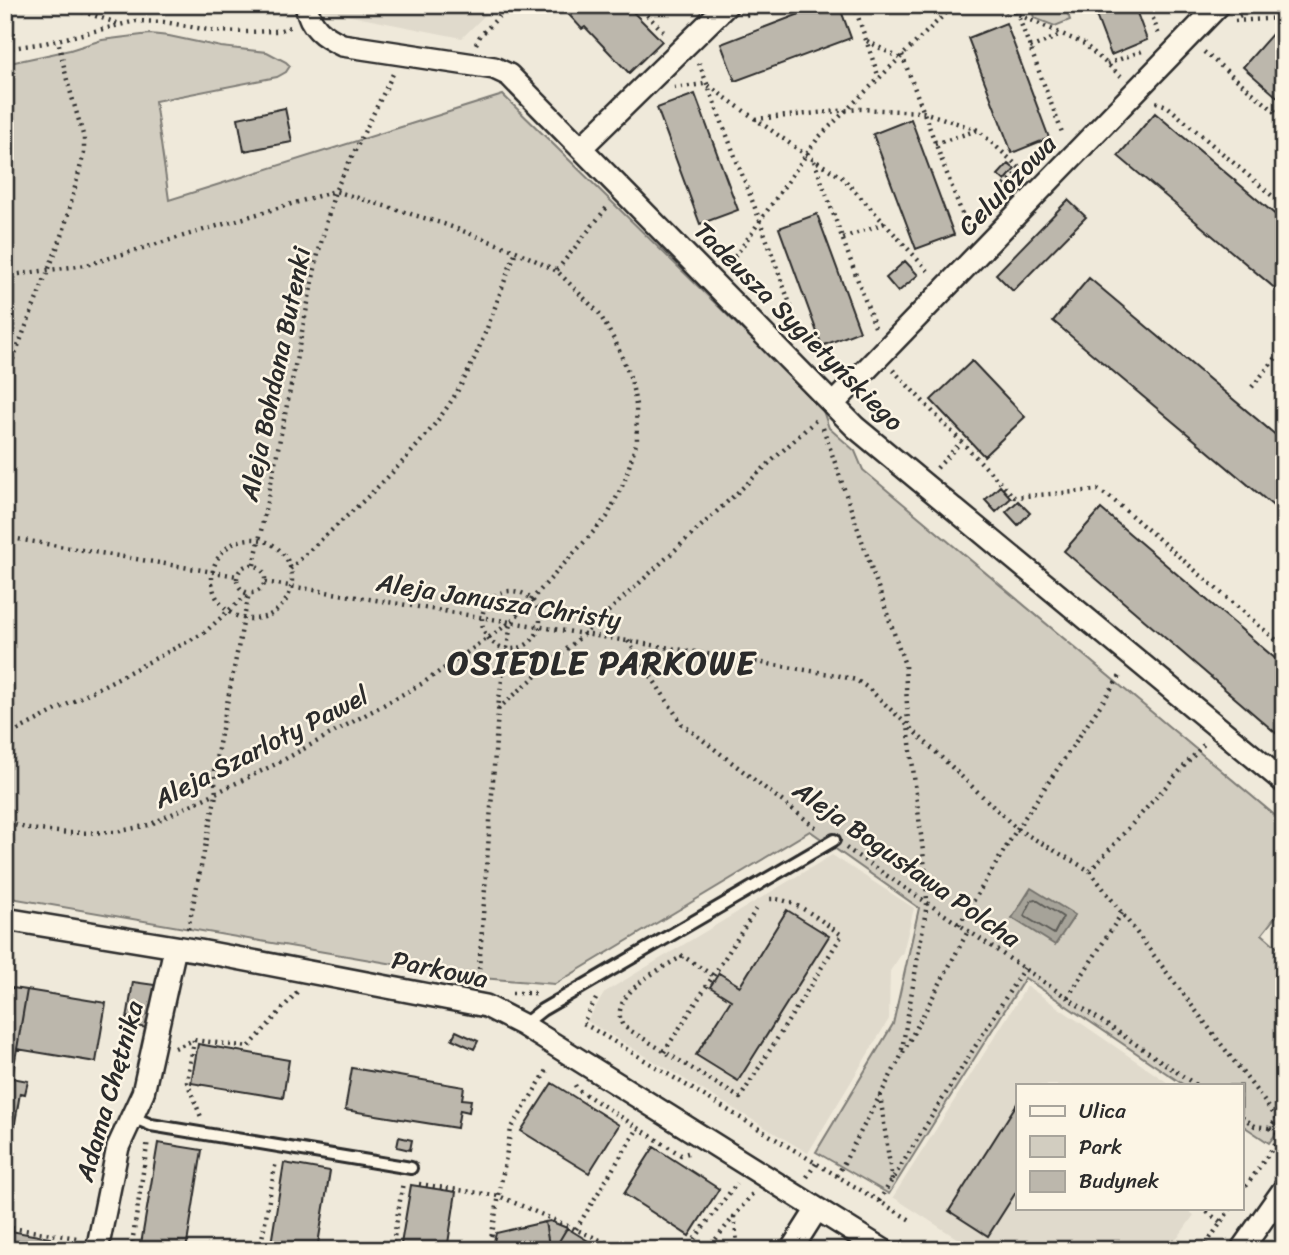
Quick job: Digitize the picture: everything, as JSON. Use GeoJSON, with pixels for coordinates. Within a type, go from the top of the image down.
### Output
{"type":"FeatureCollection","features":[{"type":"Feature","properties":{"kind":"street"},"geometry":{"type":"LineString","coordinates":[[581,148],[690,56],[735,11]]}},
{"type":"Feature","properties":{"kind":"street","name":"Celulozowa"},"geometry":{"type":"LineString","coordinates":[[827,410],[1144,96],[1164,51],[1222,13]]}},
{"type":"Feature","properties":{"kind":"street","name":"Tadeusza Sygietyńskiego"},"geometry":{"type":"LineString","coordinates":[[310,18],[327,38],[342,45],[494,68],[509,75],[621,188],[827,410],[855,427],[1284,782]]}},
{"type":"Feature","properties":{"kind":"street","name":"Parkowa"},"geometry":{"type":"LineString","coordinates":[[5,919],[181,940],[474,1003],[497,1011],[817,1209],[892,1244]]}},
{"type":"Feature","properties":{"kind":"street","name":"Adama Chętnika"},"geometry":{"type":"LineString","coordinates":[[97,1250],[118,1147],[142,1093],[181,940]]}},
{"type":"Feature","properties":{"kind":"street"},"geometry":{"type":"LineString","coordinates":[[1241,1250],[1284,1189]]}},
{"type":"Feature","properties":{"kind":"street"},"geometry":{"type":"LineString","coordinates":[[790,1250],[817,1209]]}},
{"type":"Feature","properties":{"kind":"lane"},"geometry":{"type":"LineString","coordinates":[[523,1025],[542,1010],[834,840]]}},
{"type":"Feature","properties":{"kind":"lane"},"geometry":{"type":"LineString","coordinates":[[132,1117],[151,1125],[411,1168]]}},
{"type":"Feature","properties":{"kind":"path"},"geometry":{"type":"LineString","coordinates":[[62,5],[121,24]]}},
{"type":"Feature","properties":{"kind":"path"},"geometry":{"type":"LineString","coordinates":[[468,65],[480,36],[510,5]]}},
{"type":"Feature","properties":{"kind":"path"},"geometry":{"type":"LineString","coordinates":[[637,5],[690,56],[709,86],[803,342]]}},
{"type":"Feature","properties":{"kind":"path"},"geometry":{"type":"LineString","coordinates":[[754,12],[762,5]]}},
{"type":"Feature","properties":{"kind":"path"},"geometry":{"type":"LineString","coordinates":[[735,11],[754,12],[775,5]]}},
{"type":"Feature","properties":{"kind":"path"},"geometry":{"type":"LineString","coordinates":[[853,5],[879,78]]}},
{"type":"Feature","properties":{"kind":"path"},"geometry":{"type":"LineString","coordinates":[[724,272],[818,138],[954,5]]}},
{"type":"Feature","properties":{"kind":"path"},"geometry":{"type":"LineString","coordinates":[[978,5],[1011,11],[1084,44],[1144,96],[1167,106],[1284,206]]}},
{"type":"Feature","properties":{"kind":"path"},"geometry":{"type":"LineString","coordinates":[[1014,5],[1063,138]]}},
{"type":"Feature","properties":{"kind":"path"},"geometry":{"type":"LineString","coordinates":[[1107,64],[1164,51],[1147,5]]}},
{"type":"Feature","properties":{"kind":"path"},"geometry":{"type":"LineString","coordinates":[[1264,7],[1282,19]]}},
{"type":"Feature","properties":{"kind":"path"},"geometry":{"type":"LineString","coordinates":[[1222,13],[1282,19]]}},
{"type":"Feature","properties":{"kind":"path"},"geometry":{"type":"LineString","coordinates":[[5,49],[58,40],[136,21],[164,22],[214,31],[246,32],[278,31],[310,18]]}},
{"type":"Feature","properties":{"kind":"path"},"geometry":{"type":"LineString","coordinates":[[1030,48],[1063,35]]}},
{"type":"Feature","properties":{"kind":"path"},"geometry":{"type":"LineString","coordinates":[[5,379],[63,233],[84,153],[83,138],[58,40]]}},
{"type":"Feature","properties":{"kind":"path"},"geometry":{"type":"LineString","coordinates":[[866,41],[901,57],[969,233]]}},
{"type":"Feature","properties":{"kind":"path"},"geometry":{"type":"LineString","coordinates":[[1195,45],[1284,119]]}},
{"type":"Feature","properties":{"kind":"path","name":"Aleja Bohdana Butenki"},"geometry":{"type":"LineString","coordinates":[[254,565],[318,254],[335,191],[402,54]]}},
{"type":"Feature","properties":{"kind":"path"},"geometry":{"type":"LineString","coordinates":[[665,89],[704,84],[709,86],[814,161],[844,178],[937,281]]}},
{"type":"Feature","properties":{"kind":"path"},"geometry":{"type":"LineString","coordinates":[[755,119],[860,109],[923,112],[978,130],[1022,170]]}},
{"type":"Feature","properties":{"kind":"path"},"geometry":{"type":"LineString","coordinates":[[935,144],[978,130]]}},
{"type":"Feature","properties":{"kind":"path"},"geometry":{"type":"LineString","coordinates":[[814,161],[876,328],[884,320]]}},
{"type":"Feature","properties":{"kind":"path"},"geometry":{"type":"LineString","coordinates":[[557,271],[621,188]]}},
{"type":"Feature","properties":{"kind":"path"},"geometry":{"type":"LineString","coordinates":[[5,276],[86,265],[335,191]]}},
{"type":"Feature","properties":{"kind":"path","name":"Aleja Szarloty Pawel"},"geometry":{"type":"LineString","coordinates":[[5,822],[29,829],[69,833],[116,832],[149,825],[216,794],[423,683],[511,622],[607,517],[625,480],[637,440],[636,405],[631,379],[616,343],[598,313],[557,271],[516,251],[444,224],[335,191]]}},
{"type":"Feature","properties":{"kind":"path"},"geometry":{"type":"LineString","coordinates":[[843,238],[885,223]]}},
{"type":"Feature","properties":{"kind":"path"},"geometry":{"type":"LineString","coordinates":[[290,569],[417,448],[450,402],[468,372],[516,251]]}},
{"type":"Feature","properties":{"kind":"path"},"geometry":{"type":"LineString","coordinates":[[1252,387],[1284,348]]}},
{"type":"Feature","properties":{"kind":"path"},"geometry":{"type":"LineString","coordinates":[[887,364],[1014,497],[1098,490],[1111,498],[1284,647]]}},
{"type":"Feature","properties":{"kind":"path"},"geometry":{"type":"LineString","coordinates":[[498,709],[584,634],[827,410],[902,653],[927,904],[901,1055]]}},
{"type":"Feature","properties":{"kind":"path"},"geometry":{"type":"LineString","coordinates":[[929,477],[961,442]]}},
{"type":"Feature","properties":{"kind":"path"},"geometry":{"type":"LineString","coordinates":[[5,537],[237,576]]}},
{"type":"Feature","properties":{"kind":"path"},"geometry":{"type":"LineString","coordinates":[[246,539],[271,544],[281,552],[290,569],[291,586],[286,600],[277,610],[265,617],[244,618],[228,611],[217,600],[212,587],[212,572],[223,551],[246,539]]}},
{"type":"Feature","properties":{"kind":"path"},"geometry":{"type":"LineString","coordinates":[[5,737],[204,633],[249,593],[261,590],[265,582],[264,572],[254,565],[242,568],[237,576],[238,585],[249,593]]}},
{"type":"Feature","properties":{"kind":"path","name":"Aleja Janusza Christy"},"geometry":{"type":"LineString","coordinates":[[265,582],[836,675],[856,681],[868,688],[1017,829],[1090,871],[1277,1118],[1270,1128]]}},
{"type":"Feature","properties":{"kind":"path"},"geometry":{"type":"LineString","coordinates":[[520,592],[532,600],[540,612],[540,627],[526,646],[507,650],[497,647],[488,638],[482,617],[486,605],[501,593],[520,592]]}},
{"type":"Feature","properties":{"kind":"path"},"geometry":{"type":"LineString","coordinates":[[181,940],[216,794],[214,769],[249,593]]}},
{"type":"Feature","properties":{"kind":"path"},"geometry":{"type":"LineString","coordinates":[[474,1003],[479,981],[498,709],[511,622]]}},
{"type":"Feature","properties":{"kind":"path","name":"Aleja Bogusława Polcha"},"geometry":{"type":"LineString","coordinates":[[628,641],[682,724],[834,840],[1195,1084]]}},
{"type":"Feature","properties":{"kind":"path"},"geometry":{"type":"LineString","coordinates":[[959,925],[1017,829],[1133,657]]}},
{"type":"Feature","properties":{"kind":"path"},"geometry":{"type":"LineString","coordinates":[[1090,871],[1219,728]]}},
{"type":"Feature","properties":{"kind":"path"},"geometry":{"type":"LineString","coordinates":[[808,837],[820,830]]}},
{"type":"Feature","properties":{"kind":"path"},"geometry":{"type":"LineString","coordinates":[[664,1052],[762,900],[776,898],[790,903],[842,935],[740,1098],[664,1052],[623,1026],[618,1011],[627,994],[651,975],[683,956]]}},
{"type":"Feature","properties":{"kind":"path"},"geometry":{"type":"LineString","coordinates":[[1068,998],[1122,913]]}},
{"type":"Feature","properties":{"kind":"path"},"geometry":{"type":"LineString","coordinates":[[837,1175],[968,932]]}},
{"type":"Feature","properties":{"kind":"path"},"geometry":{"type":"LineString","coordinates":[[181,940],[195,933]]}},
{"type":"Feature","properties":{"kind":"path"},"geometry":{"type":"LineString","coordinates":[[677,952],[714,976]]}},
{"type":"Feature","properties":{"kind":"path"},"geometry":{"type":"LineString","coordinates":[[879,1201],[1024,968]]}},
{"type":"Feature","properties":{"kind":"path"},"geometry":{"type":"LineString","coordinates":[[465,979],[479,981]]}},
{"type":"Feature","properties":{"kind":"path"},"geometry":{"type":"LineString","coordinates":[[165,1052],[194,1040],[249,1047],[300,988],[287,986]]}},
{"type":"Feature","properties":{"kind":"path"},"geometry":{"type":"LineString","coordinates":[[601,991],[583,1023],[912,1221]]}},
{"type":"Feature","properties":{"kind":"path"},"geometry":{"type":"LineString","coordinates":[[506,993],[540,993]]}},
{"type":"Feature","properties":{"kind":"path"},"geometry":{"type":"LineString","coordinates":[[194,1040],[187,1082],[208,1134]]}},
{"type":"Feature","properties":{"kind":"path"},"geometry":{"type":"LineString","coordinates":[[489,1250],[513,1123],[551,1063]]}},
{"type":"Feature","properties":{"kind":"path"},"geometry":{"type":"LineString","coordinates":[[572,1076],[577,1089],[638,1128],[681,1155],[693,1152]]}},
{"type":"Feature","properties":{"kind":"path"},"geometry":{"type":"LineString","coordinates":[[880,1095],[892,1181]]}},
{"type":"Feature","properties":{"kind":"path"},"geometry":{"type":"LineString","coordinates":[[1244,1118],[1255,1126],[1270,1128],[1283,1135],[1244,1189]]}},
{"type":"Feature","properties":{"kind":"path"},"geometry":{"type":"LineString","coordinates":[[576,1229],[638,1128]]}},
{"type":"Feature","properties":{"kind":"path"},"geometry":{"type":"LineString","coordinates":[[261,1250],[277,1159]]}},
{"type":"Feature","properties":{"kind":"path"},"geometry":{"type":"LineString","coordinates":[[686,1250],[740,1180]]}},
{"type":"Feature","properties":{"kind":"path"},"geometry":{"type":"LineString","coordinates":[[392,1250],[403,1182]]}},
{"type":"Feature","properties":{"kind":"path"},"geometry":{"type":"LineString","coordinates":[[417,1184],[499,1196],[623,1250]]}},
{"type":"Feature","properties":{"kind":"path"},"geometry":{"type":"LineString","coordinates":[[707,1250],[756,1189],[748,1185]]}},
{"type":"Feature","properties":{"kind":"path"},"geometry":{"type":"LineString","coordinates":[[1204,1210],[1221,1222]]}},
{"type":"Feature","properties":{"kind":"path"},"geometry":{"type":"LineString","coordinates":[[1202,1250],[1230,1210]]}},
{"type":"Feature","properties":{"kind":"path"},"geometry":{"type":"LineString","coordinates":[[734,1216],[738,1250]]}},
{"type":"Feature","properties":{"kind":"path"},"geometry":{"type":"LineString","coordinates":[[5,1227],[78,1238]]}},
{"type":"Feature","properties":{"kind":"path"},"geometry":{"type":"LineString","coordinates":[[892,1244],[916,1250]]}},
{"type":"Feature","properties":{"kind":"path"},"geometry":{"type":"LineString","coordinates":[[1279,1250],[1284,1244]]}},
{"type":"Feature","properties":{"kind":"shaded area"},"geometry":{"type":"Polygon","coordinates":[[[321,5],[495,5],[462,38],[321,10],[321,5]]]}},
{"type":"Feature","properties":{"kind":"shaded area"},"geometry":{"type":"Polygon","coordinates":[[[832,855],[914,908],[903,952],[890,971],[889,1019],[808,1153],[587,1021],[605,992],[832,855]]]}},
{"type":"Feature","properties":{"kind":"shaded area"},"geometry":{"type":"Polygon","coordinates":[[[1027,986],[1170,1084],[1016,1084],[1016,1210],[1187,1210],[1194,1215],[1169,1250],[975,1250],[893,1197],[1027,986]]]}},
{"type":"Feature","properties":{"kind":"green space"},"geometry":{"type":"Polygon","coordinates":[[[1031,5],[1065,5],[1070,20],[1055,26],[1034,18],[1031,5]]]}},
{"type":"Feature","properties":{"kind":"green space"},"geometry":{"type":"Polygon","coordinates":[[[150,34],[169,36],[221,47],[267,52],[290,66],[277,77],[155,101],[169,200],[503,95],[822,408],[829,428],[855,451],[863,470],[1284,823],[1284,906],[1262,934],[1284,953],[1284,1123],[1269,1143],[1244,1126],[1244,1084],[1183,1084],[1025,978],[889,1194],[816,1152],[893,1024],[919,908],[810,831],[555,984],[469,977],[5,897],[5,64],[102,40],[150,34]]]}},
{"type":"Feature","properties":{"kind":"water"},"geometry":{"type":"Polygon","coordinates":[[[1031,888],[1075,915],[1055,945],[1012,918],[1031,888]]]}},
{"type":"Feature","properties":{"kind":"building"},"geometry":{"type":"Polygon","coordinates":[[[560,5],[626,5],[662,41],[629,73],[560,5]]]}},
{"type":"Feature","properties":{"kind":"building"},"geometry":{"type":"Polygon","coordinates":[[[823,5],[839,5],[851,38],[735,81],[721,44],[823,5]]]}},
{"type":"Feature","properties":{"kind":"building"},"geometry":{"type":"Polygon","coordinates":[[[1092,5],[1134,5],[1147,40],[1111,55],[1092,5]]]}},
{"type":"Feature","properties":{"kind":"building"},"geometry":{"type":"Polygon","coordinates":[[[1006,23],[1049,138],[1012,153],[968,38],[1006,23]]]}},
{"type":"Feature","properties":{"kind":"building"},"geometry":{"type":"Polygon","coordinates":[[[1280,25],[1284,28],[1284,103],[1243,67],[1280,25]]]}},
{"type":"Feature","properties":{"kind":"building"},"geometry":{"type":"Polygon","coordinates":[[[695,94],[738,210],[700,224],[657,108],[695,94]]]}},
{"type":"Feature","properties":{"kind":"building"},"geometry":{"type":"Polygon","coordinates":[[[285,108],[292,142],[244,151],[238,118],[285,108]]]}},
{"type":"Feature","properties":{"kind":"building"},"geometry":{"type":"Polygon","coordinates":[[[1155,113],[1284,222],[1284,296],[1118,156],[1155,113]]]}},
{"type":"Feature","properties":{"kind":"building"},"geometry":{"type":"Polygon","coordinates":[[[911,119],[954,235],[916,249],[873,134],[911,119]]]}},
{"type":"Feature","properties":{"kind":"building"},"geometry":{"type":"Polygon","coordinates":[[[1008,164],[1015,169],[1005,181],[998,175],[1008,164]]]}},
{"type":"Feature","properties":{"kind":"building"},"geometry":{"type":"Polygon","coordinates":[[[1068,200],[1086,217],[1013,291],[996,274],[1068,200]]]}},
{"type":"Feature","properties":{"kind":"building"},"geometry":{"type":"Polygon","coordinates":[[[817,214],[860,331],[822,346],[779,228],[817,214]]]}},
{"type":"Feature","properties":{"kind":"building"},"geometry":{"type":"Polygon","coordinates":[[[905,261],[918,275],[898,292],[886,278],[905,261]]]}},
{"type":"Feature","properties":{"kind":"building"},"geometry":{"type":"Polygon","coordinates":[[[1089,278],[1284,442],[1284,515],[1053,321],[1089,278]]]}},
{"type":"Feature","properties":{"kind":"building"},"geometry":{"type":"Polygon","coordinates":[[[972,361],[1025,417],[984,456],[931,400],[972,361]]]}},
{"type":"Feature","properties":{"kind":"building"},"geometry":{"type":"Polygon","coordinates":[[[1000,486],[1011,498],[996,512],[985,500],[1000,486]]]}},
{"type":"Feature","properties":{"kind":"building"},"geometry":{"type":"Polygon","coordinates":[[[1018,501],[1030,513],[1018,525],[1006,512],[1018,501]]]}},
{"type":"Feature","properties":{"kind":"building"},"geometry":{"type":"Polygon","coordinates":[[[1101,509],[1284,666],[1284,740],[1064,551],[1101,509]]]}},
{"type":"Feature","properties":{"kind":"building"},"geometry":{"type":"Polygon","coordinates":[[[787,910],[829,936],[738,1081],[696,1055],[731,1000],[710,987],[719,973],[740,986],[787,910]]]}},
{"type":"Feature","properties":{"kind":"building"},"geometry":{"type":"Polygon","coordinates":[[[133,982],[155,985],[148,1028],[126,1025],[133,982]]]}},
{"type":"Feature","properties":{"kind":"building"},"geometry":{"type":"Polygon","coordinates":[[[5,987],[27,990],[12,1078],[28,1081],[25,1094],[20,1093],[12,1141],[5,1140],[5,987]]]}},
{"type":"Feature","properties":{"kind":"building"},"geometry":{"type":"Polygon","coordinates":[[[27,990],[106,1003],[96,1062],[17,1049],[27,990]]]}},
{"type":"Feature","properties":{"kind":"building"},"geometry":{"type":"Polygon","coordinates":[[[456,1031],[478,1041],[474,1049],[452,1039],[456,1031]]]}},
{"type":"Feature","properties":{"kind":"building"},"geometry":{"type":"Polygon","coordinates":[[[198,1044],[289,1060],[283,1098],[191,1083],[198,1044]]]}},
{"type":"Feature","properties":{"kind":"building"},"geometry":{"type":"Polygon","coordinates":[[[352,1068],[464,1087],[462,1099],[471,1100],[469,1112],[460,1110],[457,1128],[345,1110],[352,1068]]]}},
{"type":"Feature","properties":{"kind":"building"},"geometry":{"type":"Polygon","coordinates":[[[552,1083],[619,1125],[589,1173],[521,1131],[552,1083]]]}},
{"type":"Feature","properties":{"kind":"building"},"geometry":{"type":"Polygon","coordinates":[[[1016,1105],[1016,1192],[988,1236],[949,1211],[1016,1105]]]}},
{"type":"Feature","properties":{"kind":"building"},"geometry":{"type":"Polygon","coordinates":[[[399,1137],[412,1140],[410,1150],[397,1147],[399,1137]]]}},
{"type":"Feature","properties":{"kind":"building"},"geometry":{"type":"Polygon","coordinates":[[[158,1143],[202,1150],[186,1250],[140,1250],[158,1143]]]}},
{"type":"Feature","properties":{"kind":"building"},"geometry":{"type":"Polygon","coordinates":[[[654,1147],[719,1189],[689,1236],[624,1194],[654,1147]]]}},
{"type":"Feature","properties":{"kind":"building"},"geometry":{"type":"Polygon","coordinates":[[[284,1163],[330,1171],[317,1250],[270,1250],[284,1163]]]}},
{"type":"Feature","properties":{"kind":"building"},"geometry":{"type":"Polygon","coordinates":[[[411,1185],[456,1192],[447,1250],[400,1250],[411,1185]]]}},
{"type":"Feature","properties":{"kind":"building"},"geometry":{"type":"Polygon","coordinates":[[[550,1221],[567,1228],[555,1248],[549,1245],[545,1222],[550,1221]]]}},
{"type":"Feature","properties":{"kind":"building"},"geometry":{"type":"Polygon","coordinates":[[[545,1222],[549,1245],[525,1250],[492,1250],[496,1233],[545,1222]]]}},
{"type":"Feature","properties":{"kind":"building"},"geometry":{"type":"Polygon","coordinates":[[[567,1228],[603,1250],[555,1248],[567,1228]]]}},
{"type":"Feature","properties":{"kind":"building"},"geometry":{"type":"Polygon","coordinates":[[[5,1230],[50,1238],[48,1250],[5,1250],[5,1230]]]}},
{"type":"Feature","properties":{"kind":"district","name":"OSIEDLE PARKOWE"},"geometry":{"type":"Point","coordinates":[602,662]}}]}
